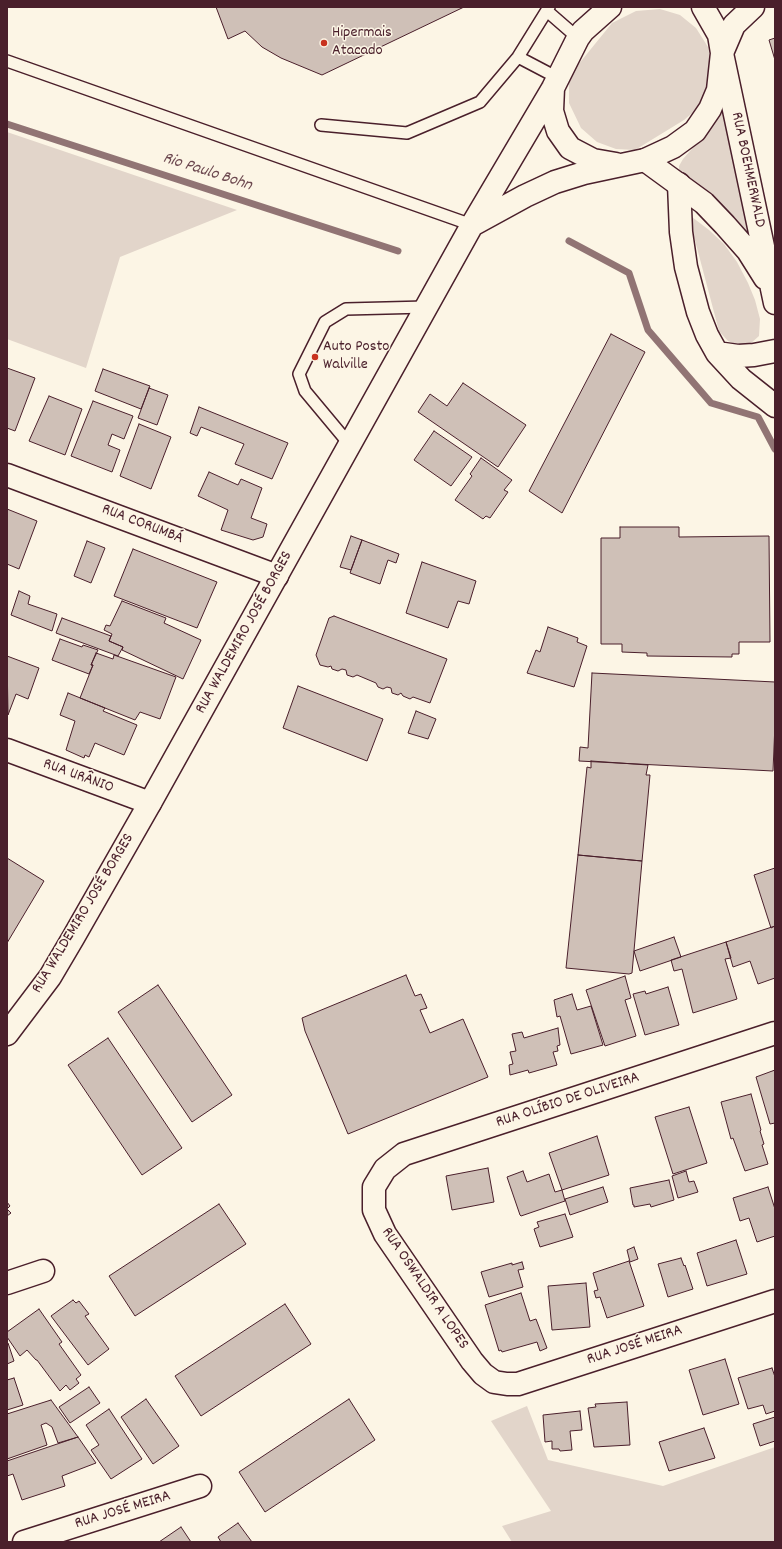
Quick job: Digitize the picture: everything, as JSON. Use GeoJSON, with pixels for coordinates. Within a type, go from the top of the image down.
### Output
{"type":"FeatureCollection","features":[{"type":"Feature","properties":{"kind":"main road"},"geometry":{"type":"LineString","coordinates":[[580,35],[595,7]]}},
{"type":"Feature","properties":{"kind":"main road"},"geometry":{"type":"LineString","coordinates":[[580,35],[610,7]]}},
{"type":"Feature","properties":{"kind":"main road","name":"RUA BOEHMERWALD"},"geometry":{"type":"LineString","coordinates":[[703,7],[719,35],[773,295]]}},
{"type":"Feature","properties":{"kind":"main road"},"geometry":{"type":"LineString","coordinates":[[472,225],[525,196],[555,182],[584,173],[645,160],[673,147],[695,131],[710,110],[718,90],[722,53],[734,25],[753,7]]}},
{"type":"Feature","properties":{"kind":"main road","name":"RUA WALDEMIRO JOSÉ BORGES"},"geometry":{"type":"LineString","coordinates":[[7,1034],[50,977],[150,803],[472,225],[555,83],[580,35]]}},
{"type":"Feature","properties":{"kind":"main road"},"geometry":{"type":"LineString","coordinates":[[555,83],[552,111],[558,131],[570,148],[593,160],[623,165]]}},
{"type":"Feature","properties":{"kind":"main road","name":"RUA BOEHMERWALD"},"geometry":{"type":"LineString","coordinates":[[645,160],[704,203],[725,225],[748,251],[773,295]]}},
{"type":"Feature","properties":{"kind":"main road"},"geometry":{"type":"LineString","coordinates":[[679,184],[681,232],[686,267],[706,335],[717,353],[741,379],[775,406]]}},
{"type":"Feature","properties":{"kind":"main road"},"geometry":{"type":"LineString","coordinates":[[717,353],[749,356],[775,351]]}},
{"type":"Feature","properties":{"kind":"main road","name":"RUA CORUMBÁ"},"geometry":{"type":"LineString","coordinates":[[7,475],[277,576]]}},
{"type":"Feature","properties":{"kind":"main road","name":"RUA URÂNIO"},"geometry":{"type":"LineString","coordinates":[[7,750],[150,803]]}},
{"type":"Feature","properties":{"kind":"main road","name":"RUA OLÍBIO DE OLIVEIRA"},"geometry":{"type":"LineString","coordinates":[[374,1186],[385,1168],[404,1154],[775,1033]]}},
{"type":"Feature","properties":{"kind":"main road","name":"RUA OSWALDIR A LOPES"},"geometry":{"type":"LineString","coordinates":[[374,1186],[374,1210],[385,1234],[472,1361],[483,1374],[494,1382]]}},
{"type":"Feature","properties":{"kind":"main road"},"geometry":{"type":"LineString","coordinates":[[7,1283],[43,1271]]}},
{"type":"Feature","properties":{"kind":"main road","name":"RUA JOSÉ MEIRA"},"geometry":{"type":"LineString","coordinates":[[494,1382],[518,1384],[775,1301]]}},
{"type":"Feature","properties":{"kind":"main road","name":"RUA JOSÉ MEIRA"},"geometry":{"type":"LineString","coordinates":[[24,1542],[200,1486]]}},
{"type":"Feature","properties":{"kind":"main road"},"geometry":{"type":"LineString","coordinates":[[7,1536],[11,1542]]}},
{"type":"Feature","properties":{"kind":"lane"},"geometry":{"type":"LineString","coordinates":[[321,125],[407,133],[480,102],[518,57],[548,9],[580,35]]}},
{"type":"Feature","properties":{"kind":"lane"},"geometry":{"type":"LineString","coordinates":[[518,57],[555,83]]}},
{"type":"Feature","properties":{"kind":"lane"},"geometry":{"type":"LineString","coordinates":[[7,61],[472,225]]}},
{"type":"Feature","properties":{"kind":"lane"},"geometry":{"type":"LineString","coordinates":[[350,445],[305,391],[299,374],[325,322],[346,309],[426,307]]}},
{"type":"Feature","properties":{"kind":"shaded area"},"geometry":{"type":"Polygon","coordinates":[[[660,9],[680,15],[696,28],[708,47],[712,68],[706,95],[697,109],[684,120],[635,150],[616,149],[597,142],[581,128],[569,103],[569,76],[612,23],[636,11],[660,9]]]}},
{"type":"Feature","properties":{"kind":"shaded area"},"geometry":{"type":"Polygon","coordinates":[[[726,107],[752,240],[679,172],[679,166],[683,159],[715,123],[726,107]]]}},
{"type":"Feature","properties":{"kind":"shaded area"},"geometry":{"type":"Polygon","coordinates":[[[7,132],[237,210],[120,257],[86,368],[7,339],[7,132]]]}},
{"type":"Feature","properties":{"kind":"shaded area"},"geometry":{"type":"Polygon","coordinates":[[[688,214],[724,244],[737,262],[748,283],[755,300],[760,319],[759,336],[750,344],[740,346],[728,341],[719,331],[688,214]]]}},
{"type":"Feature","properties":{"kind":"shaded area"},"geometry":{"type":"Polygon","coordinates":[[[527,1406],[548,1460],[663,1486],[775,1447],[775,1542],[512,1542],[502,1526],[551,1511],[491,1421],[527,1406]]]}},
{"type":"Feature","properties":{"kind":"building","name":"Hipermais Atacado"},"geometry":{"type":"Polygon","coordinates":[[[216,7],[464,7],[322,75],[281,58],[262,47],[245,31],[228,39],[216,7]]]}},
{"type":"Feature","properties":{"kind":"building"},"geometry":{"type":"Polygon","coordinates":[[[775,38],[775,60],[769,40],[775,38]]]}},
{"type":"Feature","properties":{"kind":"building"},"geometry":{"type":"Polygon","coordinates":[[[611,334],[645,352],[562,513],[529,491],[611,334]]]}},
{"type":"Feature","properties":{"kind":"building"},"geometry":{"type":"Polygon","coordinates":[[[7,368],[35,378],[15,431],[7,428],[7,368]]]}},
{"type":"Feature","properties":{"kind":"building"},"geometry":{"type":"Polygon","coordinates":[[[103,369],[150,386],[141,409],[95,391],[103,369]]]}},
{"type":"Feature","properties":{"kind":"building"},"geometry":{"type":"Polygon","coordinates":[[[463,383],[526,425],[498,467],[418,412],[430,394],[447,406],[463,383]]]}},
{"type":"Feature","properties":{"kind":"building"},"geometry":{"type":"Polygon","coordinates":[[[149,388],[168,395],[157,425],[138,418],[149,388]]]}},
{"type":"Feature","properties":{"kind":"building"},"geometry":{"type":"Polygon","coordinates":[[[49,396],[82,409],[65,455],[29,441],[49,396]]]}},
{"type":"Feature","properties":{"kind":"building"},"geometry":{"type":"Polygon","coordinates":[[[93,401],[133,416],[124,439],[112,434],[108,445],[120,450],[112,472],[71,456],[93,401]]]}},
{"type":"Feature","properties":{"kind":"building"},"geometry":{"type":"Polygon","coordinates":[[[199,407],[288,443],[272,479],[235,464],[244,444],[201,427],[197,436],[190,433],[199,407]]]}},
{"type":"Feature","properties":{"kind":"building"},"geometry":{"type":"Polygon","coordinates":[[[139,424],[171,437],[151,489],[120,476],[139,424]]]}},
{"type":"Feature","properties":{"kind":"building"},"geometry":{"type":"Polygon","coordinates":[[[434,431],[472,457],[451,486],[414,460],[434,431]]]}},
{"type":"Feature","properties":{"kind":"building"},"geometry":{"type":"Polygon","coordinates":[[[481,458],[512,480],[504,490],[508,492],[490,518],[486,516],[483,519],[455,500],[472,476],[470,474],[481,458]]]}},
{"type":"Feature","properties":{"kind":"building"},"geometry":{"type":"Polygon","coordinates":[[[209,472],[238,485],[241,479],[262,488],[251,518],[267,524],[263,537],[253,540],[221,530],[228,510],[198,496],[209,472]]]}},
{"type":"Feature","properties":{"kind":"building"},"geometry":{"type":"Polygon","coordinates":[[[7,509],[37,521],[19,569],[7,564],[7,509]]]}},
{"type":"Feature","properties":{"kind":"building"},"geometry":{"type":"Polygon","coordinates":[[[620,527],[679,527],[679,537],[769,536],[770,642],[739,642],[739,654],[732,654],[732,657],[647,656],[647,653],[622,652],[622,644],[601,644],[601,538],[620,538],[620,527]]]}},
{"type":"Feature","properties":{"kind":"building"},"geometry":{"type":"Polygon","coordinates":[[[351,536],[362,540],[351,570],[340,567],[351,536]]]}},
{"type":"Feature","properties":{"kind":"building"},"geometry":{"type":"Polygon","coordinates":[[[362,540],[399,554],[396,563],[388,560],[380,584],[350,573],[362,540]]]}},
{"type":"Feature","properties":{"kind":"building"},"geometry":{"type":"Polygon","coordinates":[[[87,541],[105,548],[91,583],[74,576],[87,541]]]}},
{"type":"Feature","properties":{"kind":"building"},"geometry":{"type":"Polygon","coordinates":[[[133,549],[217,582],[197,628],[114,596],[133,549]]]}},
{"type":"Feature","properties":{"kind":"building"},"geometry":{"type":"Polygon","coordinates":[[[422,562],[476,581],[469,604],[458,601],[448,628],[406,613],[422,562]]]}},
{"type":"Feature","properties":{"kind":"building"},"geometry":{"type":"Polygon","coordinates":[[[19,591],[30,596],[28,604],[57,614],[52,631],[11,615],[19,591]]]}},
{"type":"Feature","properties":{"kind":"building"},"geometry":{"type":"Polygon","coordinates":[[[122,601],[166,618],[164,623],[201,640],[183,679],[122,650],[123,647],[109,641],[112,634],[104,630],[106,625],[110,626],[122,601]]]}},
{"type":"Feature","properties":{"kind":"building"},"geometry":{"type":"Polygon","coordinates":[[[334,616],[447,659],[430,703],[413,697],[410,699],[403,696],[401,693],[398,695],[392,693],[391,688],[387,687],[383,689],[378,687],[376,683],[357,675],[353,677],[347,675],[346,670],[342,669],[338,671],[332,669],[331,666],[328,667],[320,665],[316,655],[329,618],[334,616]]]}},
{"type":"Feature","properties":{"kind":"building"},"geometry":{"type":"Polygon","coordinates":[[[62,618],[111,636],[109,641],[123,647],[118,656],[56,633],[62,618]]]}},
{"type":"Feature","properties":{"kind":"building"},"geometry":{"type":"Polygon","coordinates":[[[548,627],[578,638],[577,642],[587,646],[574,687],[527,673],[536,650],[540,652],[548,627]]]}},
{"type":"Feature","properties":{"kind":"building"},"geometry":{"type":"Polygon","coordinates":[[[60,639],[82,647],[83,645],[98,650],[91,665],[93,665],[89,674],[52,660],[60,639]]]}},
{"type":"Feature","properties":{"kind":"building"},"geometry":{"type":"Polygon","coordinates":[[[96,653],[113,659],[114,655],[176,677],[160,719],[140,712],[135,720],[80,698],[96,653]]]}},
{"type":"Feature","properties":{"kind":"building"},"geometry":{"type":"Polygon","coordinates":[[[7,656],[39,668],[28,699],[16,694],[8,715],[7,656]]]}},
{"type":"Feature","properties":{"kind":"building"},"geometry":{"type":"Polygon","coordinates":[[[592,673],[775,682],[773,771],[579,761],[580,747],[588,748],[592,673]]]}},
{"type":"Feature","properties":{"kind":"building"},"geometry":{"type":"Polygon","coordinates":[[[298,686],[383,719],[367,761],[283,728],[298,686]]]}},
{"type":"Feature","properties":{"kind":"building"},"geometry":{"type":"Polygon","coordinates":[[[68,693],[105,708],[103,711],[137,725],[124,755],[95,743],[89,757],[85,755],[84,758],[66,750],[75,721],[60,715],[68,693]]]}},
{"type":"Feature","properties":{"kind":"building"},"geometry":{"type":"Polygon","coordinates":[[[416,711],[436,719],[428,739],[408,733],[416,711]]]}},
{"type":"Feature","properties":{"kind":"building"},"geometry":{"type":"Polygon","coordinates":[[[591,761],[648,765],[646,775],[650,775],[642,861],[578,855],[587,767],[591,768],[591,761]]]}},
{"type":"Feature","properties":{"kind":"building"},"geometry":{"type":"Polygon","coordinates":[[[578,855],[642,861],[632,973],[629,974],[566,968],[578,855]]]}},
{"type":"Feature","properties":{"kind":"building"},"geometry":{"type":"Polygon","coordinates":[[[7,858],[44,881],[7,943],[7,858]]]}},
{"type":"Feature","properties":{"kind":"building"},"geometry":{"type":"Polygon","coordinates":[[[775,868],[775,926],[771,928],[754,875],[775,868]]]}},
{"type":"Feature","properties":{"kind":"building"},"geometry":{"type":"Polygon","coordinates":[[[775,926],[775,978],[758,984],[750,961],[733,967],[726,942],[775,926]]]}},
{"type":"Feature","properties":{"kind":"building"},"geometry":{"type":"Polygon","coordinates":[[[674,937],[681,957],[640,971],[634,951],[674,937]]]}},
{"type":"Feature","properties":{"kind":"building"},"geometry":{"type":"Polygon","coordinates":[[[726,942],[731,958],[725,959],[737,999],[693,1013],[682,969],[674,971],[671,960],[726,942]]]}},
{"type":"Feature","properties":{"kind":"building"},"geometry":{"type":"Polygon","coordinates":[[[406,975],[415,996],[421,994],[427,1008],[420,1010],[430,1033],[463,1019],[488,1077],[348,1134],[305,1031],[302,1018],[406,975]]]}},
{"type":"Feature","properties":{"kind":"building"},"geometry":{"type":"Polygon","coordinates":[[[625,976],[631,998],[625,1000],[636,1036],[605,1046],[586,990],[625,976]]]}},
{"type":"Feature","properties":{"kind":"building"},"geometry":{"type":"Polygon","coordinates":[[[158,985],[232,1095],[192,1122],[118,1012],[158,985]]]}},
{"type":"Feature","properties":{"kind":"building"},"geometry":{"type":"Polygon","coordinates":[[[668,987],[679,1025],[645,1035],[633,994],[645,991],[646,994],[668,987]]]}},
{"type":"Feature","properties":{"kind":"building"},"geometry":{"type":"Polygon","coordinates":[[[572,994],[577,1010],[591,1006],[603,1045],[571,1054],[560,1016],[557,1017],[554,1000],[572,994]]]}},
{"type":"Feature","properties":{"kind":"building"},"geometry":{"type":"Polygon","coordinates":[[[558,1028],[560,1045],[557,1046],[558,1051],[553,1052],[557,1065],[529,1073],[528,1070],[510,1075],[509,1065],[513,1064],[510,1052],[516,1051],[512,1034],[522,1032],[524,1038],[558,1028]]]}},
{"type":"Feature","properties":{"kind":"building"},"geometry":{"type":"Polygon","coordinates":[[[108,1038],[182,1148],[142,1175],[68,1065],[108,1038]]]}},
{"type":"Feature","properties":{"kind":"building"},"geometry":{"type":"Polygon","coordinates":[[[775,1070],[775,1123],[770,1124],[756,1077],[775,1070]]]}},
{"type":"Feature","properties":{"kind":"building"},"geometry":{"type":"Polygon","coordinates":[[[751,1094],[761,1130],[764,1144],[762,1145],[768,1164],[745,1171],[733,1138],[731,1139],[721,1102],[751,1094]]]}},
{"type":"Feature","properties":{"kind":"building"},"geometry":{"type":"Polygon","coordinates":[[[689,1107],[707,1163],[673,1174],[655,1117],[689,1107]]]}},
{"type":"Feature","properties":{"kind":"building"},"geometry":{"type":"Polygon","coordinates":[[[597,1136],[609,1175],[562,1190],[549,1153],[597,1136]]]}},
{"type":"Feature","properties":{"kind":"building"},"geometry":{"type":"Polygon","coordinates":[[[488,1168],[494,1202],[452,1210],[446,1176],[488,1168]]]}},
{"type":"Feature","properties":{"kind":"building"},"geometry":{"type":"Polygon","coordinates":[[[523,1171],[527,1182],[549,1174],[555,1192],[562,1190],[565,1201],[521,1216],[507,1177],[523,1171]]]}},
{"type":"Feature","properties":{"kind":"building"},"geometry":{"type":"Polygon","coordinates":[[[686,1171],[689,1182],[694,1181],[698,1192],[678,1198],[672,1176],[686,1171]]]}},
{"type":"Feature","properties":{"kind":"building"},"geometry":{"type":"Polygon","coordinates":[[[669,1180],[674,1200],[651,1207],[650,1204],[634,1207],[630,1188],[669,1180]]]}},
{"type":"Feature","properties":{"kind":"building"},"geometry":{"type":"Polygon","coordinates":[[[603,1187],[608,1202],[570,1215],[565,1199],[603,1187]]]}},
{"type":"Feature","properties":{"kind":"building"},"geometry":{"type":"Polygon","coordinates":[[[768,1187],[775,1209],[775,1236],[757,1242],[749,1218],[740,1221],[733,1198],[768,1187]]]}},
{"type":"Feature","properties":{"kind":"building"},"geometry":{"type":"Polygon","coordinates":[[[7,1202],[10,1206],[7,1209],[7,1202]]]}},
{"type":"Feature","properties":{"kind":"building"},"geometry":{"type":"Polygon","coordinates":[[[219,1204],[246,1244],[135,1316],[109,1276],[219,1204]]]}},
{"type":"Feature","properties":{"kind":"building"},"geometry":{"type":"Polygon","coordinates":[[[7,1209],[11,1213],[7,1216],[7,1209]]]}},
{"type":"Feature","properties":{"kind":"building"},"geometry":{"type":"Polygon","coordinates":[[[565,1214],[573,1237],[540,1247],[534,1229],[539,1227],[537,1222],[565,1214]]]}},
{"type":"Feature","properties":{"kind":"building"},"geometry":{"type":"Polygon","coordinates":[[[736,1240],[747,1274],[707,1286],[697,1253],[736,1240]]]}},
{"type":"Feature","properties":{"kind":"building"},"geometry":{"type":"Polygon","coordinates":[[[634,1247],[638,1259],[630,1262],[627,1250],[634,1247]]]}},
{"type":"Feature","properties":{"kind":"building"},"geometry":{"type":"Polygon","coordinates":[[[681,1258],[684,1266],[685,1265],[693,1289],[668,1297],[658,1264],[681,1258]]]}},
{"type":"Feature","properties":{"kind":"building"},"geometry":{"type":"Polygon","coordinates":[[[629,1261],[644,1306],[607,1318],[600,1297],[596,1298],[594,1291],[598,1290],[593,1273],[629,1261]]]}},
{"type":"Feature","properties":{"kind":"building"},"geometry":{"type":"Polygon","coordinates":[[[522,1262],[524,1269],[518,1270],[523,1287],[489,1297],[481,1272],[512,1263],[512,1265],[522,1262]]]}},
{"type":"Feature","properties":{"kind":"building"},"geometry":{"type":"Polygon","coordinates":[[[586,1283],[590,1327],[552,1330],[548,1286],[586,1283]]]}},
{"type":"Feature","properties":{"kind":"building"},"geometry":{"type":"Polygon","coordinates":[[[521,1293],[530,1321],[536,1319],[547,1348],[540,1351],[537,1342],[502,1352],[501,1350],[499,1351],[485,1305],[521,1293]]]}},
{"type":"Feature","properties":{"kind":"building"},"geometry":{"type":"Polygon","coordinates":[[[73,1300],[76,1303],[79,1301],[89,1314],[85,1316],[109,1349],[88,1365],[51,1316],[73,1300]]]}},
{"type":"Feature","properties":{"kind":"building"},"geometry":{"type":"Polygon","coordinates":[[[285,1304],[311,1344],[201,1416],[175,1376],[285,1304]]]}},
{"type":"Feature","properties":{"kind":"building"},"geometry":{"type":"Polygon","coordinates":[[[39,1309],[62,1342],[59,1344],[81,1375],[76,1379],[79,1383],[70,1390],[66,1385],[60,1391],[37,1360],[27,1350],[20,1356],[7,1337],[7,1332],[39,1309]]]}},
{"type":"Feature","properties":{"kind":"building"},"geometry":{"type":"Polygon","coordinates":[[[7,1343],[14,1361],[7,1364],[7,1343]]]}},
{"type":"Feature","properties":{"kind":"building"},"geometry":{"type":"Polygon","coordinates":[[[725,1359],[739,1404],[703,1415],[689,1370],[725,1359]]]}},
{"type":"Feature","properties":{"kind":"building"},"geometry":{"type":"Polygon","coordinates":[[[772,1368],[775,1377],[775,1411],[766,1414],[763,1405],[748,1409],[738,1378],[772,1368]]]}},
{"type":"Feature","properties":{"kind":"building"},"geometry":{"type":"Polygon","coordinates":[[[14,1378],[23,1405],[7,1410],[7,1380],[14,1378]]]}},
{"type":"Feature","properties":{"kind":"building"},"geometry":{"type":"Polygon","coordinates":[[[89,1387],[100,1403],[70,1423],[59,1407],[89,1387]]]}},
{"type":"Feature","properties":{"kind":"building"},"geometry":{"type":"Polygon","coordinates":[[[146,1399],[179,1446],[153,1464],[121,1417],[146,1399]]]}},
{"type":"Feature","properties":{"kind":"building"},"geometry":{"type":"Polygon","coordinates":[[[349,1399],[375,1440],[265,1512],[239,1472],[349,1399]]]}},
{"type":"Feature","properties":{"kind":"building"},"geometry":{"type":"Polygon","coordinates":[[[51,1400],[78,1437],[58,1443],[52,1427],[46,1423],[41,1425],[47,1445],[7,1459],[7,1414],[51,1400]]]}},
{"type":"Feature","properties":{"kind":"building"},"geometry":{"type":"Polygon","coordinates":[[[627,1402],[630,1445],[594,1447],[588,1408],[596,1407],[595,1404],[627,1402]]]}},
{"type":"Feature","properties":{"kind":"building"},"geometry":{"type":"Polygon","coordinates":[[[109,1409],[142,1459],[111,1479],[91,1450],[99,1445],[86,1425],[109,1409]]]}},
{"type":"Feature","properties":{"kind":"building"},"geometry":{"type":"Polygon","coordinates":[[[580,1411],[582,1430],[570,1431],[572,1450],[560,1451],[559,1449],[552,1449],[552,1441],[545,1442],[543,1415],[580,1411]]]}},
{"type":"Feature","properties":{"kind":"building"},"geometry":{"type":"Polygon","coordinates":[[[775,1417],[775,1441],[760,1446],[753,1424],[775,1417]]]}},
{"type":"Feature","properties":{"kind":"building"},"geometry":{"type":"Polygon","coordinates":[[[704,1428],[715,1458],[669,1471],[659,1442],[704,1428]]]}},
{"type":"Feature","properties":{"kind":"building"},"geometry":{"type":"Polygon","coordinates":[[[78,1437],[96,1463],[62,1476],[65,1486],[22,1500],[13,1474],[7,1476],[7,1461],[78,1437]]]}},
{"type":"Feature","properties":{"kind":"building"},"geometry":{"type":"Polygon","coordinates":[[[238,1523],[252,1542],[221,1542],[218,1537],[238,1523]]]}},
{"type":"Feature","properties":{"kind":"building"},"geometry":{"type":"Polygon","coordinates":[[[181,1527],[191,1542],[159,1542],[181,1527]]]}},
{"type":"Feature","properties":{"kind":"waterway","name":"Rio Paulo Bohn"},"geometry":{"type":"LineString","coordinates":[[7,124],[398,251]]}},
{"type":"Feature","properties":{"kind":"waterway","name":"Rio Paulo Bohn"},"geometry":{"type":"LineString","coordinates":[[569,241],[629,273],[648,330],[711,403],[758,417],[775,449]]}},
{"type":"Feature","properties":{"kind":"place","name":"Hipermais Atacado"},"geometry":{"type":"Point","coordinates":[324,43]}},
{"type":"Feature","properties":{"kind":"place","name":"Auto Posto Walville"},"geometry":{"type":"Point","coordinates":[315,357]}}]}
